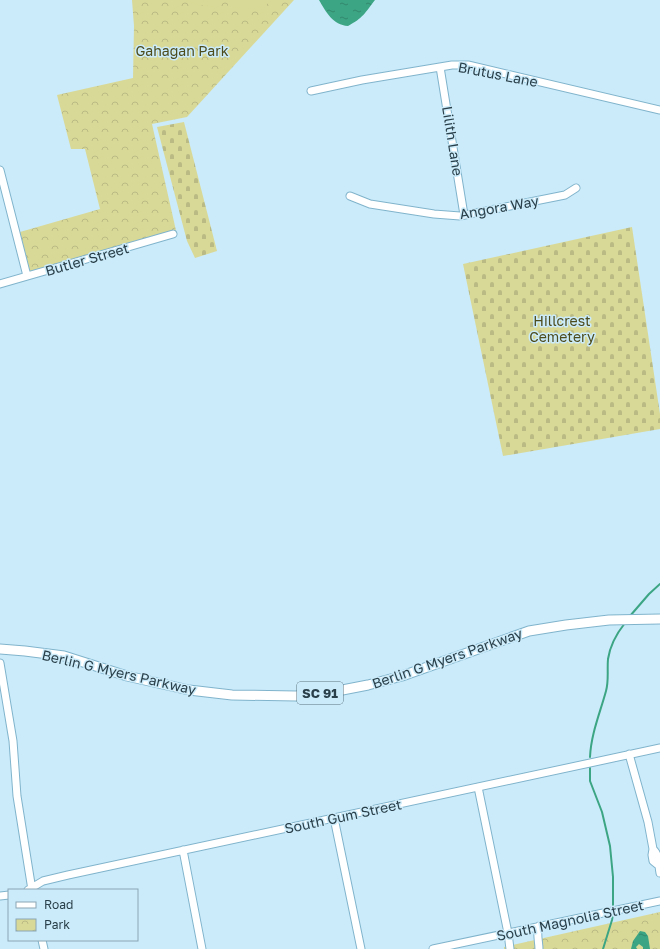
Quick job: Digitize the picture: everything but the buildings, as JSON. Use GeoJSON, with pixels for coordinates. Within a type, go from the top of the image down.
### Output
{"type":"FeatureCollection","features":[{"type":"Feature","properties":{"kind":"main road","name":"Berlin G Myers Parkway"},"geometry":{"type":"LineString","coordinates":[[0,649],[64,656],[127,676],[189,690],[232,695],[296,696],[332,692],[402,676],[529,631],[566,624],[609,620],[660,619]]}},
{"type":"Feature","properties":{"kind":"street","name":"Brutus Lane"},"geometry":{"type":"LineString","coordinates":[[311,91],[362,80],[452,65],[468,65],[660,110]]}},
{"type":"Feature","properties":{"kind":"street","name":"Lilith Lane"},"geometry":{"type":"LineString","coordinates":[[440,67],[464,215]]}},
{"type":"Feature","properties":{"kind":"street"},"geometry":{"type":"LineString","coordinates":[[0,170],[27,276]]}},
{"type":"Feature","properties":{"kind":"street","name":"Angora Way"},"geometry":{"type":"LineString","coordinates":[[350,196],[370,204],[434,214],[464,215],[565,195],[576,188]]}},
{"type":"Feature","properties":{"kind":"street","name":"Butler Street"},"geometry":{"type":"LineString","coordinates":[[0,284],[174,234]]}},
{"type":"Feature","properties":{"kind":"street"},"geometry":{"type":"LineString","coordinates":[[0,663],[12,741],[17,796],[31,889]]}},
{"type":"Feature","properties":{"kind":"street","name":"South Gum Street"},"geometry":{"type":"LineString","coordinates":[[31,889],[43,881],[68,875],[660,748]]}},
{"type":"Feature","properties":{"kind":"street"},"geometry":{"type":"LineString","coordinates":[[628,754],[648,822],[653,849],[653,860],[658,865],[660,873]]}},
{"type":"Feature","properties":{"kind":"street"},"geometry":{"type":"LineString","coordinates":[[478,787],[510,949]]}},
{"type":"Feature","properties":{"kind":"street"},"geometry":{"type":"LineString","coordinates":[[334,818],[361,949]]}},
{"type":"Feature","properties":{"kind":"street"},"geometry":{"type":"LineString","coordinates":[[183,850],[202,949]]}},
{"type":"Feature","properties":{"kind":"street","name":"South Magnolia Street"},"geometry":{"type":"LineString","coordinates":[[433,949],[660,901]]}},
{"type":"Feature","properties":{"kind":"street"},"geometry":{"type":"LineString","coordinates":[[539,926],[537,930],[539,949]]}},
{"type":"Feature","properties":{"kind":"green space","name":"Gahagan Park"},"geometry":{"type":"Polygon","coordinates":[[[132,0],[294,0],[187,117],[152,124],[177,235],[30,272],[20,232],[100,209],[85,149],[71,149],[57,95],[133,78],[134,26],[132,0]]]}},
{"type":"Feature","properties":{"kind":"green space"},"geometry":{"type":"Polygon","coordinates":[[[186,0],[218,0],[218,7],[199,5],[186,0]]]}},
{"type":"Feature","properties":{"kind":"green space"},"geometry":{"type":"Polygon","coordinates":[[[228,0],[272,0],[268,4],[262,6],[245,8],[228,7],[228,0]]]}},
{"type":"Feature","properties":{"kind":"green space"},"geometry":{"type":"Polygon","coordinates":[[[184,122],[217,251],[195,258],[187,241],[157,127],[184,122]]]}},
{"type":"Feature","properties":{"kind":"green space","name":"Hillcrest Cemetery"},"geometry":{"type":"Polygon","coordinates":[[[632,227],[660,414],[660,429],[503,456],[463,264],[632,227]]]}},
{"type":"Feature","properties":{"kind":"green space"},"geometry":{"type":"Polygon","coordinates":[[[660,912],[660,949],[504,949],[504,947],[660,912]]]}},
{"type":"Feature","properties":{"kind":"water"},"geometry":{"type":"Polygon","coordinates":[[[319,0],[375,0],[360,18],[348,26],[338,23],[330,17],[319,0]]]}},
{"type":"Feature","properties":{"kind":"water"},"geometry":{"type":"Polygon","coordinates":[[[640,931],[645,932],[648,936],[650,949],[643,949],[643,947],[639,944],[636,947],[637,949],[631,949],[633,941],[640,931]]]}},
{"type":"Feature","properties":{"kind":"waterway"},"geometry":{"type":"LineString","coordinates":[[630,616],[660,584]]}},
{"type":"Feature","properties":{"kind":"waterway"},"geometry":{"type":"LineString","coordinates":[[590,757],[594,732],[607,687],[608,659],[610,649],[625,623]]}},
{"type":"Feature","properties":{"kind":"waterway"},"geometry":{"type":"LineString","coordinates":[[590,768],[590,781],[602,812],[610,846],[613,877],[613,909]]}},
{"type":"Feature","properties":{"kind":"waterway"},"geometry":{"type":"LineString","coordinates":[[603,949],[613,914]]}}]}
